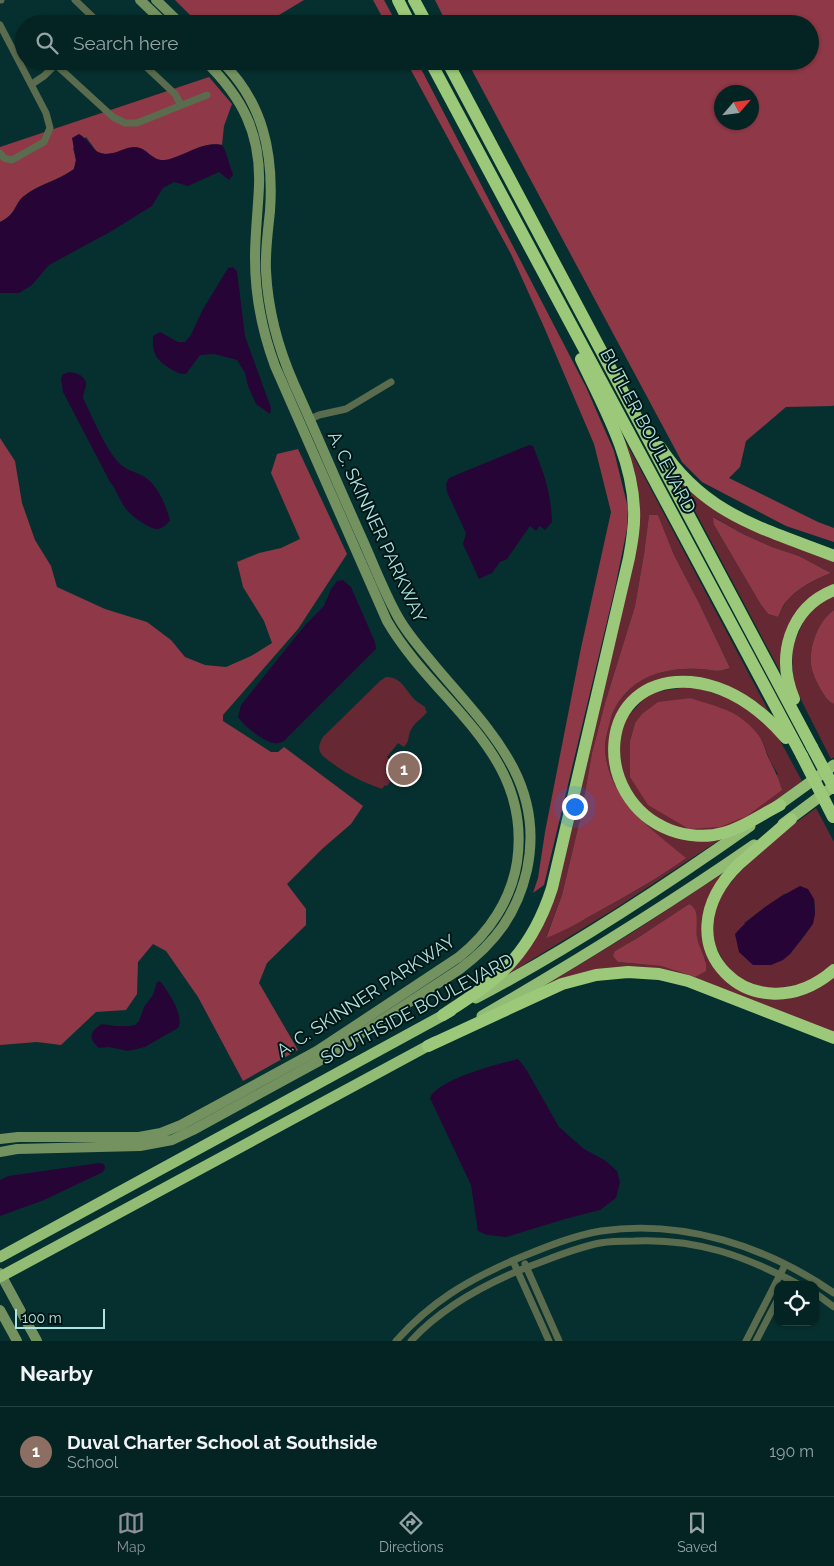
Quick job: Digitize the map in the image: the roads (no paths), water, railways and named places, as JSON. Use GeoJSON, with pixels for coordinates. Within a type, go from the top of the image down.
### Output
{"type":"FeatureCollection","features":[{"type":"Feature","properties":{"kind":"highway"},"geometry":{"type":"LineString","coordinates":[[398,0],[406,15]]}},
{"type":"Feature","properties":{"kind":"highway"},"geometry":{"type":"LineString","coordinates":[[414,0],[422,15]]}},
{"type":"Feature","properties":{"kind":"highway","name":"BUTLER BOULEVARD"},"geometry":{"type":"LineString","coordinates":[[435,70],[834,818]]}},
{"type":"Feature","properties":{"kind":"highway","name":"BUTLER BOULEVARD"},"geometry":{"type":"LineString","coordinates":[[452,70],[834,787]]}},
{"type":"Feature","properties":{"kind":"highway"},"geometry":{"type":"LineString","coordinates":[[443,1015],[488,984],[504,969],[527,941],[546,906],[552,888],[632,546],[634,510],[632,487],[627,466],[614,431],[580,356],[571,323]]}},
{"type":"Feature","properties":{"kind":"highway"},"geometry":{"type":"LineString","coordinates":[[620,386],[672,464],[687,481],[708,499],[744,521],[834,556]]}},
{"type":"Feature","properties":{"kind":"highway"},"geometry":{"type":"LineString","coordinates":[[801,725],[796,702],[787,678],[786,654],[789,639],[794,626],[805,609],[815,600],[834,590]]}},
{"type":"Feature","properties":{"kind":"highway"},"geometry":{"type":"LineString","coordinates":[[780,804],[722,834],[692,835],[665,828],[639,810],[620,782],[614,754],[618,724],[629,705],[645,692],[663,684],[676,682],[696,683],[724,690],[750,704],[766,716],[802,756]]}},
{"type":"Feature","properties":{"kind":"highway","name":"SOUTHSIDE BOULEVARD"},"geometry":{"type":"LineString","coordinates":[[0,1257],[510,980],[689,868],[834,765]]}},
{"type":"Feature","properties":{"kind":"highway","name":"SOUTHSIDE BOULEVARD"},"geometry":{"type":"LineString","coordinates":[[0,1275],[428,1046],[608,941],[718,870],[834,787]]}},
{"type":"Feature","properties":{"kind":"highway"},"geometry":{"type":"LineString","coordinates":[[791,819],[730,872],[718,888],[707,920],[706,933],[709,946],[715,960],[728,976],[745,987],[760,992],[776,993],[800,989],[816,983],[834,970]]}},
{"type":"Feature","properties":{"kind":"highway"},"geometry":{"type":"LineString","coordinates":[[428,1046],[562,984],[591,976],[628,972],[659,974],[688,981],[834,1038]]}},
{"type":"Feature","properties":{"kind":"main road"},"geometry":{"type":"LineString","coordinates":[[140,0],[156,15]]}},
{"type":"Feature","properties":{"kind":"main road"},"geometry":{"type":"LineString","coordinates":[[156,0],[172,15]]}},
{"type":"Feature","properties":{"kind":"main road","name":"A. C. SKINNER PARKWAY"},"geometry":{"type":"LineString","coordinates":[[0,1152],[17,1149],[140,1146],[162,1143],[182,1135],[319,1061],[460,969],[485,948],[508,892],[517,860],[517,816],[510,785],[491,750],[405,648],[387,621],[279,376],[266,340],[256,291],[255,246],[259,173],[255,140],[238,100],[226,82],[214,70]]}},
{"type":"Feature","properties":{"kind":"main road","name":"A. C. SKINNER PARKWAY"},"geometry":{"type":"LineString","coordinates":[[0,1139],[18,1137],[139,1137],[161,1133],[181,1125],[317,1051],[450,963],[493,931],[511,913],[518,898],[528,861],[530,828],[527,806],[512,764],[494,736],[416,644],[397,616],[284,361],[270,308],[266,275],[270,208],[269,153],[264,131],[256,111],[246,91],[228,70]]}},
{"type":"Feature","properties":{"kind":"main road"},"geometry":{"type":"LineString","coordinates":[[0,1275],[37,1341]]}},
{"type":"Feature","properties":{"kind":"main road"},"geometry":{"type":"LineString","coordinates":[[0,1310],[17,1341]]}},
{"type":"Feature","properties":{"kind":"street"},"geometry":{"type":"LineString","coordinates":[[75,0],[89,15]]}},
{"type":"Feature","properties":{"kind":"street"},"geometry":{"type":"LineString","coordinates":[[0,25],[15,53]]}},
{"type":"Feature","properties":{"kind":"street"},"geometry":{"type":"LineString","coordinates":[[0,154],[4,158],[12,160],[44,142],[49,132],[50,128],[46,113],[24,70]]}},
{"type":"Feature","properties":{"kind":"street"},"geometry":{"type":"LineString","coordinates":[[32,84],[50,70]]}},
{"type":"Feature","properties":{"kind":"street"},"geometry":{"type":"LineString","coordinates":[[64,70],[113,117],[125,123],[137,123],[206,95]]}},
{"type":"Feature","properties":{"kind":"street"},"geometry":{"type":"LineString","coordinates":[[150,70],[175,94],[181,105]]}},
{"type":"Feature","properties":{"kind":"street"},"geometry":{"type":"LineString","coordinates":[[310,420],[326,413],[346,408],[391,382]]}},
{"type":"Feature","properties":{"kind":"street"},"geometry":{"type":"LineString","coordinates":[[396,1341],[433,1305],[478,1277],[564,1241],[599,1232],[658,1229],[695,1232],[747,1247],[816,1280],[834,1293]]}},
{"type":"Feature","properties":{"kind":"street"},"geometry":{"type":"LineString","coordinates":[[411,1341],[440,1314],[462,1298],[517,1272],[567,1252],[601,1243],[658,1240],[693,1244],[730,1253],[780,1274],[786,1281]]}},
{"type":"Feature","properties":{"kind":"street"},"geometry":{"type":"LineString","coordinates":[[522,1257],[560,1341]]}},
{"type":"Feature","properties":{"kind":"street"},"geometry":{"type":"LineString","coordinates":[[513,1261],[549,1341]]}},
{"type":"Feature","properties":{"kind":"street"},"geometry":{"type":"LineString","coordinates":[[746,1341],[785,1265]]}},
{"type":"Feature","properties":{"kind":"street"},"geometry":{"type":"LineString","coordinates":[[788,1281],[794,1269]]}},
{"type":"Feature","properties":{"kind":"street"},"geometry":{"type":"LineString","coordinates":[[819,1297],[834,1307]]}},
{"type":"Feature","properties":{"kind":"street"},"geometry":{"type":"LineString","coordinates":[[756,1341],[774,1307]]}},
{"type":"Feature","properties":{"kind":"place","name":"Duval Charter School at Southside"},"geometry":{"type":"Point","coordinates":[404,769]}}]}
